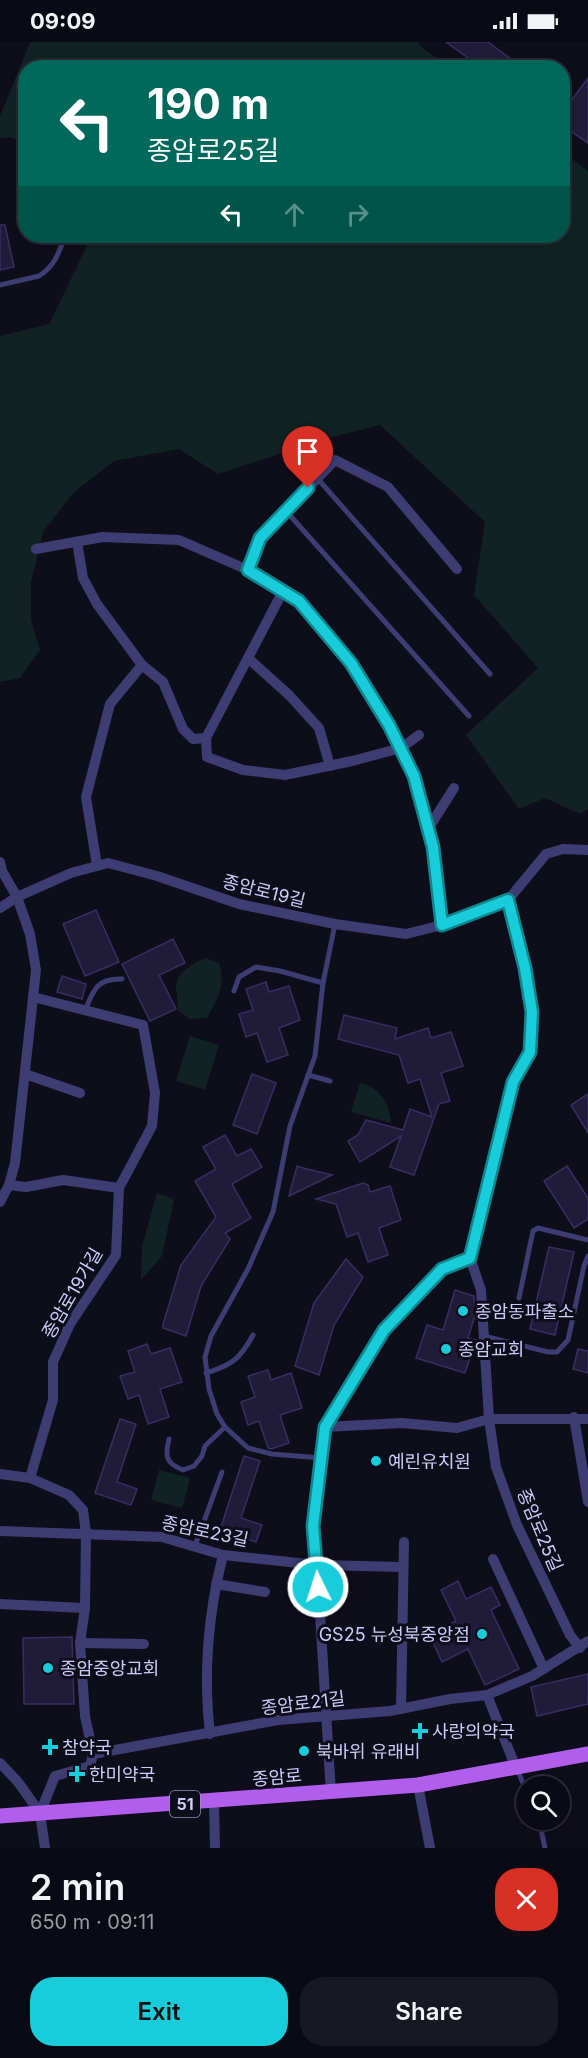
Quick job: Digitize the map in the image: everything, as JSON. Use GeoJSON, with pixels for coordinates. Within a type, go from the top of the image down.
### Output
{"type":"FeatureCollection","features":[{"type":"Feature","properties":{"kind":"main road","name":"종암로"},"geometry":{"type":"LineString","coordinates":[[0,1816],[214,1802],[418,1785],[588,1754]]}},
{"type":"Feature","properties":{"kind":"street"},"geometry":{"type":"LineString","coordinates":[[248,570],[260,538],[335,460],[388,487],[457,569]]}},
{"type":"Feature","properties":{"kind":"street"},"geometry":{"type":"LineString","coordinates":[[36,549],[104,537],[178,540],[248,570],[299,601],[351,663],[389,725],[414,776],[433,847],[442,925]]}},
{"type":"Feature","properties":{"kind":"street"},"geometry":{"type":"LineString","coordinates":[[77,542],[83,578],[97,604],[142,665],[164,682],[183,729],[193,739],[206,738]]}},
{"type":"Feature","properties":{"kind":"street"},"geometry":{"type":"LineString","coordinates":[[283,591],[206,738],[207,757],[243,770],[285,775],[400,748],[419,735]]}},
{"type":"Feature","properties":{"kind":"street"},"geometry":{"type":"LineString","coordinates":[[248,658],[289,695],[319,728],[330,766]]}},
{"type":"Feature","properties":{"kind":"street"},"geometry":{"type":"LineString","coordinates":[[97,866],[86,797],[110,704],[142,665]]}},
{"type":"Feature","properties":{"kind":"street"},"geometry":{"type":"LineString","coordinates":[[428,829],[454,788]]}},
{"type":"Feature","properties":{"kind":"street"},"geometry":{"type":"LineString","coordinates":[[331,1792],[313,1526],[325,1427],[384,1330],[442,1269],[470,1258],[513,1082],[530,1052],[532,1012],[525,968],[508,900],[546,854],[563,849],[588,850]]}},
{"type":"Feature","properties":{"kind":"street"},"geometry":{"type":"LineString","coordinates":[[0,862],[2,871],[17,897],[30,934],[36,970],[15,1163],[9,1185],[0,1202]]}},
{"type":"Feature","properties":{"kind":"street","name":"종암로19길"},"geometry":{"type":"LineString","coordinates":[[0,908],[17,897],[71,873],[108,863],[157,876],[239,904],[335,924],[406,934],[442,925],[508,900]]}},
{"type":"Feature","properties":{"kind":"street","name":"종암로19가길"},"geometry":{"type":"LineString","coordinates":[[30,1478],[53,1400],[53,1362],[70,1324],[116,1255],[119,1188],[152,1126],[155,1093],[142,1025],[33,997]]}},
{"type":"Feature","properties":{"kind":"street"},"geometry":{"type":"LineString","coordinates":[[25,1074],[81,1093]]}},
{"type":"Feature","properties":{"kind":"street"},"geometry":{"type":"LineString","coordinates":[[9,1185],[26,1187],[63,1180],[119,1188]]}},
{"type":"Feature","properties":{"kind":"street","name":"종암로25길"},"geometry":{"type":"LineString","coordinates":[[470,1258],[482,1290],[489,1419],[496,1467],[517,1525],[570,1635],[584,1645]]}},
{"type":"Feature","properties":{"kind":"street"},"geometry":{"type":"LineString","coordinates":[[574,1418],[588,1502]]}},
{"type":"Feature","properties":{"kind":"street"},"geometry":{"type":"LineString","coordinates":[[325,1427],[402,1423],[457,1428],[489,1419],[588,1419]]}},
{"type":"Feature","properties":{"kind":"street"},"geometry":{"type":"LineString","coordinates":[[0,1474],[30,1478],[69,1495],[83,1510],[86,1533],[85,1608],[80,1643],[85,1716],[93,1754],[90,1766],[55,1776],[40,1813]]}},
{"type":"Feature","properties":{"kind":"street","name":"종암로23길"},"geometry":{"type":"LineString","coordinates":[[0,1531],[162,1537],[223,1555],[317,1565],[404,1567]]}},
{"type":"Feature","properties":{"kind":"street"},"geometry":{"type":"LineString","coordinates":[[401,1709],[404,1542]]}},
{"type":"Feature","properties":{"kind":"street"},"geometry":{"type":"LineString","coordinates":[[210,1734],[207,1704],[207,1656],[216,1584],[223,1555]]}},
{"type":"Feature","properties":{"kind":"street"},"geometry":{"type":"LineString","coordinates":[[493,1559],[544,1669]]}},
{"type":"Feature","properties":{"kind":"street"},"geometry":{"type":"LineString","coordinates":[[216,1584],[265,1592]]}},
{"type":"Feature","properties":{"kind":"street"},"geometry":{"type":"LineString","coordinates":[[0,1604],[85,1608]]}},
{"type":"Feature","properties":{"kind":"street"},"geometry":{"type":"LineString","coordinates":[[80,1643],[144,1644]]}},
{"type":"Feature","properties":{"kind":"street","name":"종암로21길"},"geometry":{"type":"LineString","coordinates":[[93,1754],[278,1720],[401,1709],[450,1699],[487,1695],[532,1676],[584,1645]]}},
{"type":"Feature","properties":{"kind":"street"},"geometry":{"type":"LineString","coordinates":[[487,1695],[516,1768]]}},
{"type":"Feature","properties":{"kind":"street"},"geometry":{"type":"LineString","coordinates":[[0,1763],[18,1782],[40,1813],[45,1848]]}},
{"type":"Feature","properties":{"kind":"street"},"geometry":{"type":"LineString","coordinates":[[418,1785],[430,1848]]}},
{"type":"Feature","properties":{"kind":"street"},"geometry":{"type":"LineString","coordinates":[[214,1802],[215,1848]]}},
{"type":"Feature","properties":{"kind":"lane"},"geometry":{"type":"LineString","coordinates":[[0,285],[39,276],[45,272],[53,264],[62,243]]}},
{"type":"Feature","properties":{"kind":"lane"},"geometry":{"type":"LineString","coordinates":[[318,478],[490,674]]}},
{"type":"Feature","properties":{"kind":"lane"},"geometry":{"type":"LineString","coordinates":[[286,511],[469,716]]}},
{"type":"Feature","properties":{"kind":"lane"},"geometry":{"type":"LineString","coordinates":[[321,1458],[272,1454],[248,1448],[225,1427],[217,1414],[206,1373],[205,1357],[211,1336],[248,1269],[273,1212],[290,1126],[315,1056],[323,983],[335,924]]}},
{"type":"Feature","properties":{"kind":"lane"},"geometry":{"type":"LineString","coordinates":[[234,991],[239,977],[256,967],[323,983]]}},
{"type":"Feature","properties":{"kind":"lane"},"geometry":{"type":"LineString","coordinates":[[85,1011],[92,992],[100,984],[112,979],[122,979]]}},
{"type":"Feature","properties":{"kind":"lane"},"geometry":{"type":"LineString","coordinates":[[308,1075],[330,1081]]}},
{"type":"Feature","properties":{"kind":"lane"},"geometry":{"type":"LineString","coordinates":[[519,1298],[534,1231],[538,1228],[588,1240]]}},
{"type":"Feature","properties":{"kind":"lane"},"geometry":{"type":"LineString","coordinates":[[484,1336],[548,1352],[557,1352],[568,1340],[588,1256]]}},
{"type":"Feature","properties":{"kind":"lane"},"geometry":{"type":"LineString","coordinates":[[206,1373],[225,1367],[244,1352],[253,1335]]}},
{"type":"Feature","properties":{"kind":"lane"},"geometry":{"type":"LineString","coordinates":[[169,1439],[166,1452],[168,1459],[172,1466],[183,1470],[194,1466],[202,1456],[205,1446],[225,1427]]}},
{"type":"Feature","properties":{"kind":"lane"},"geometry":{"type":"LineString","coordinates":[[195,1546],[222,1472]]}},
{"type":"Feature","properties":{"kind":"lane"},"geometry":{"type":"LineString","coordinates":[[516,1768],[520,1776]]}},
{"type":"Feature","properties":{"kind":"lane"},"geometry":{"type":"LineString","coordinates":[[541,1830],[545,1848]]}},
{"type":"Feature","properties":{"kind":"green space"},"geometry":{"type":"Polygon","coordinates":[[[30,42],[418,42],[439,60],[23,60],[30,42]]]}},
{"type":"Feature","properties":{"kind":"green space"},"geometry":{"type":"Polygon","coordinates":[[[18,72],[18,140],[10,137],[0,138],[0,116],[18,72]]]}},
{"type":"Feature","properties":{"kind":"green space"},"geometry":{"type":"Polygon","coordinates":[[[570,157],[588,171],[588,809],[580,814],[545,798],[519,809],[466,735],[538,668],[474,595],[485,522],[380,425],[325,439],[218,474],[179,449],[114,461],[73,493],[43,532],[31,582],[31,620],[40,650],[20,678],[0,682],[0,336],[49,324],[89,243],[570,243],[570,157]]]}},
{"type":"Feature","properties":{"kind":"green space"},"geometry":{"type":"Polygon","coordinates":[[[206,958],[219,963],[222,978],[220,992],[207,1018],[189,1019],[178,1010],[177,981],[187,968],[206,958]]]}},
{"type":"Feature","properties":{"kind":"green space"},"geometry":{"type":"Polygon","coordinates":[[[190,1036],[219,1045],[205,1090],[176,1081],[190,1036]]]}},
{"type":"Feature","properties":{"kind":"green space"},"geometry":{"type":"Polygon","coordinates":[[[360,1083],[367,1085],[383,1097],[391,1123],[351,1112],[360,1083]]]}},
{"type":"Feature","properties":{"kind":"green space"},"geometry":{"type":"Polygon","coordinates":[[[157,1193],[174,1199],[162,1256],[141,1280],[142,1246],[157,1193]]]}},
{"type":"Feature","properties":{"kind":"green space"},"geometry":{"type":"Polygon","coordinates":[[[159,1470],[190,1478],[182,1508],[151,1500],[159,1470]]]}},
{"type":"Feature","properties":{"kind":"building"},"geometry":{"type":"Polygon","coordinates":[[[446,42],[488,42],[512,60],[471,60],[446,42]]]}},
{"type":"Feature","properties":{"kind":"building"},"geometry":{"type":"Polygon","coordinates":[[[588,78],[588,143],[570,131],[571,101],[588,78]]]}},
{"type":"Feature","properties":{"kind":"building"},"geometry":{"type":"Polygon","coordinates":[[[0,225],[5,225],[14,267],[0,270],[0,225]]]}},
{"type":"Feature","properties":{"kind":"building"},"geometry":{"type":"Polygon","coordinates":[[[96,910],[119,962],[85,976],[63,924],[96,910]]]}},
{"type":"Feature","properties":{"kind":"building"},"geometry":{"type":"Polygon","coordinates":[[[173,939],[185,963],[159,975],[176,1009],[150,1021],[122,964],[173,939]]]}},
{"type":"Feature","properties":{"kind":"building"},"geometry":{"type":"Polygon","coordinates":[[[62,976],[86,984],[82,999],[57,992],[62,976]]]}},
{"type":"Feature","properties":{"kind":"building"},"geometry":{"type":"Polygon","coordinates":[[[266,982],[269,992],[289,986],[300,1020],[279,1028],[288,1055],[267,1062],[257,1033],[246,1037],[239,1014],[253,1010],[246,989],[266,982]]]}},
{"type":"Feature","properties":{"kind":"building"},"geometry":{"type":"Polygon","coordinates":[[[344,1015],[397,1028],[395,1039],[428,1028],[431,1038],[451,1032],[463,1066],[441,1073],[450,1101],[439,1104],[414,1175],[390,1167],[401,1136],[360,1162],[348,1141],[358,1135],[366,1120],[403,1130],[410,1109],[432,1117],[420,1079],[408,1083],[399,1055],[338,1039],[344,1015]]]}},
{"type":"Feature","properties":{"kind":"building"},"geometry":{"type":"Polygon","coordinates":[[[252,1074],[276,1083],[257,1134],[233,1125],[252,1074]]]}},
{"type":"Feature","properties":{"kind":"building"},"geometry":{"type":"Polygon","coordinates":[[[588,1094],[588,1133],[571,1105],[588,1094]]]}},
{"type":"Feature","properties":{"kind":"building"},"geometry":{"type":"Polygon","coordinates":[[[225,1135],[237,1156],[251,1149],[262,1167],[232,1184],[251,1218],[225,1233],[230,1239],[201,1286],[186,1336],[163,1328],[163,1324],[181,1265],[216,1217],[195,1181],[216,1169],[203,1147],[225,1135]]]}},
{"type":"Feature","properties":{"kind":"building"},"geometry":{"type":"Polygon","coordinates":[[[297,1166],[303,1168],[332,1175],[289,1196],[297,1166]]]}},
{"type":"Feature","properties":{"kind":"building"},"geometry":{"type":"Polygon","coordinates":[[[567,1166],[588,1198],[588,1219],[574,1228],[544,1181],[567,1166]]]}},
{"type":"Feature","properties":{"kind":"building"},"geometry":{"type":"Polygon","coordinates":[[[363,1183],[368,1185],[370,1192],[390,1186],[401,1220],[379,1228],[388,1255],[368,1262],[358,1233],[347,1237],[336,1204],[316,1199],[363,1183]]]}},
{"type":"Feature","properties":{"kind":"building"},"geometry":{"type":"Polygon","coordinates":[[[549,1247],[574,1252],[555,1335],[530,1329],[549,1247]]]}},
{"type":"Feature","properties":{"kind":"building"},"geometry":{"type":"Polygon","coordinates":[[[346,1259],[363,1277],[334,1325],[319,1375],[295,1366],[314,1303],[346,1259]]]}},
{"type":"Feature","properties":{"kind":"building","name":"종암교회"},"geometry":{"type":"Polygon","coordinates":[[[455,1290],[474,1296],[475,1316],[468,1338],[476,1340],[465,1373],[416,1358],[427,1325],[443,1330],[455,1290]]]}},
{"type":"Feature","properties":{"kind":"building"},"geometry":{"type":"Polygon","coordinates":[[[147,1344],[151,1354],[170,1348],[182,1382],[160,1389],[169,1417],[148,1424],[139,1395],[128,1399],[120,1376],[135,1372],[128,1351],[147,1344]]]}},
{"type":"Feature","properties":{"kind":"building"},"geometry":{"type":"Polygon","coordinates":[[[578,1349],[588,1351],[588,1373],[573,1369],[578,1349]]]}},
{"type":"Feature","properties":{"kind":"building"},"geometry":{"type":"Polygon","coordinates":[[[268,1370],[271,1380],[291,1373],[302,1408],[280,1415],[289,1443],[271,1449],[268,1448],[259,1421],[248,1425],[241,1402],[255,1397],[248,1376],[268,1370]]]}},
{"type":"Feature","properties":{"kind":"building"},"geometry":{"type":"Polygon","coordinates":[[[120,1419],[136,1424],[117,1482],[137,1489],[131,1505],[95,1493],[120,1419]]]}},
{"type":"Feature","properties":{"kind":"building"},"geometry":{"type":"Polygon","coordinates":[[[244,1456],[260,1461],[241,1518],[262,1525],[256,1542],[220,1530],[244,1456]]]}},
{"type":"Feature","properties":{"kind":"building"},"geometry":{"type":"Polygon","coordinates":[[[458,1581],[466,1599],[491,1587],[500,1605],[491,1610],[519,1669],[485,1685],[468,1649],[442,1662],[429,1634],[456,1621],[441,1590],[458,1581]]]}},
{"type":"Feature","properties":{"kind":"building"},"geometry":{"type":"Polygon","coordinates":[[[72,1637],[74,1704],[24,1704],[23,1638],[72,1637]]]}},
{"type":"Feature","properties":{"kind":"building"},"geometry":{"type":"Polygon","coordinates":[[[588,1674],[588,1704],[537,1716],[531,1687],[588,1674]]]}},
{"type":"Feature","properties":{"kind":"place","name":"종암동파출소"},"geometry":{"type":"Point","coordinates":[463,1311]}},
{"type":"Feature","properties":{"kind":"place","name":"종암교회"},"geometry":{"type":"Point","coordinates":[446,1349]}},
{"type":"Feature","properties":{"kind":"place","name":"예린유치원"},"geometry":{"type":"Point","coordinates":[376,1461]}},
{"type":"Feature","properties":{"kind":"place","name":"GS25 뉴성북중앙점"},"geometry":{"type":"Point","coordinates":[482,1634]}},
{"type":"Feature","properties":{"kind":"place","name":"종암중앙교회"},"geometry":{"type":"Point","coordinates":[48,1668]}},
{"type":"Feature","properties":{"kind":"place","name":"사랑의약국"},"geometry":{"type":"Point","coordinates":[420,1731]}},
{"type":"Feature","properties":{"kind":"place","name":"참약국"},"geometry":{"type":"Point","coordinates":[50,1747]}},
{"type":"Feature","properties":{"kind":"place","name":"북바위 유래비"},"geometry":{"type":"Point","coordinates":[304,1751]}},
{"type":"Feature","properties":{"kind":"place","name":"한미약국"},"geometry":{"type":"Point","coordinates":[77,1774]}},
{"type":"Feature","properties":{"kind":"route"},"geometry":{"type":"LineString","coordinates":[[308,488],[260,538],[248,570],[299,601],[351,663],[389,725],[414,776],[433,847],[442,925],[508,900],[525,968],[532,1012],[530,1052],[513,1082],[470,1258],[442,1269],[384,1330],[325,1427],[313,1526],[318,1587]]}}]}
